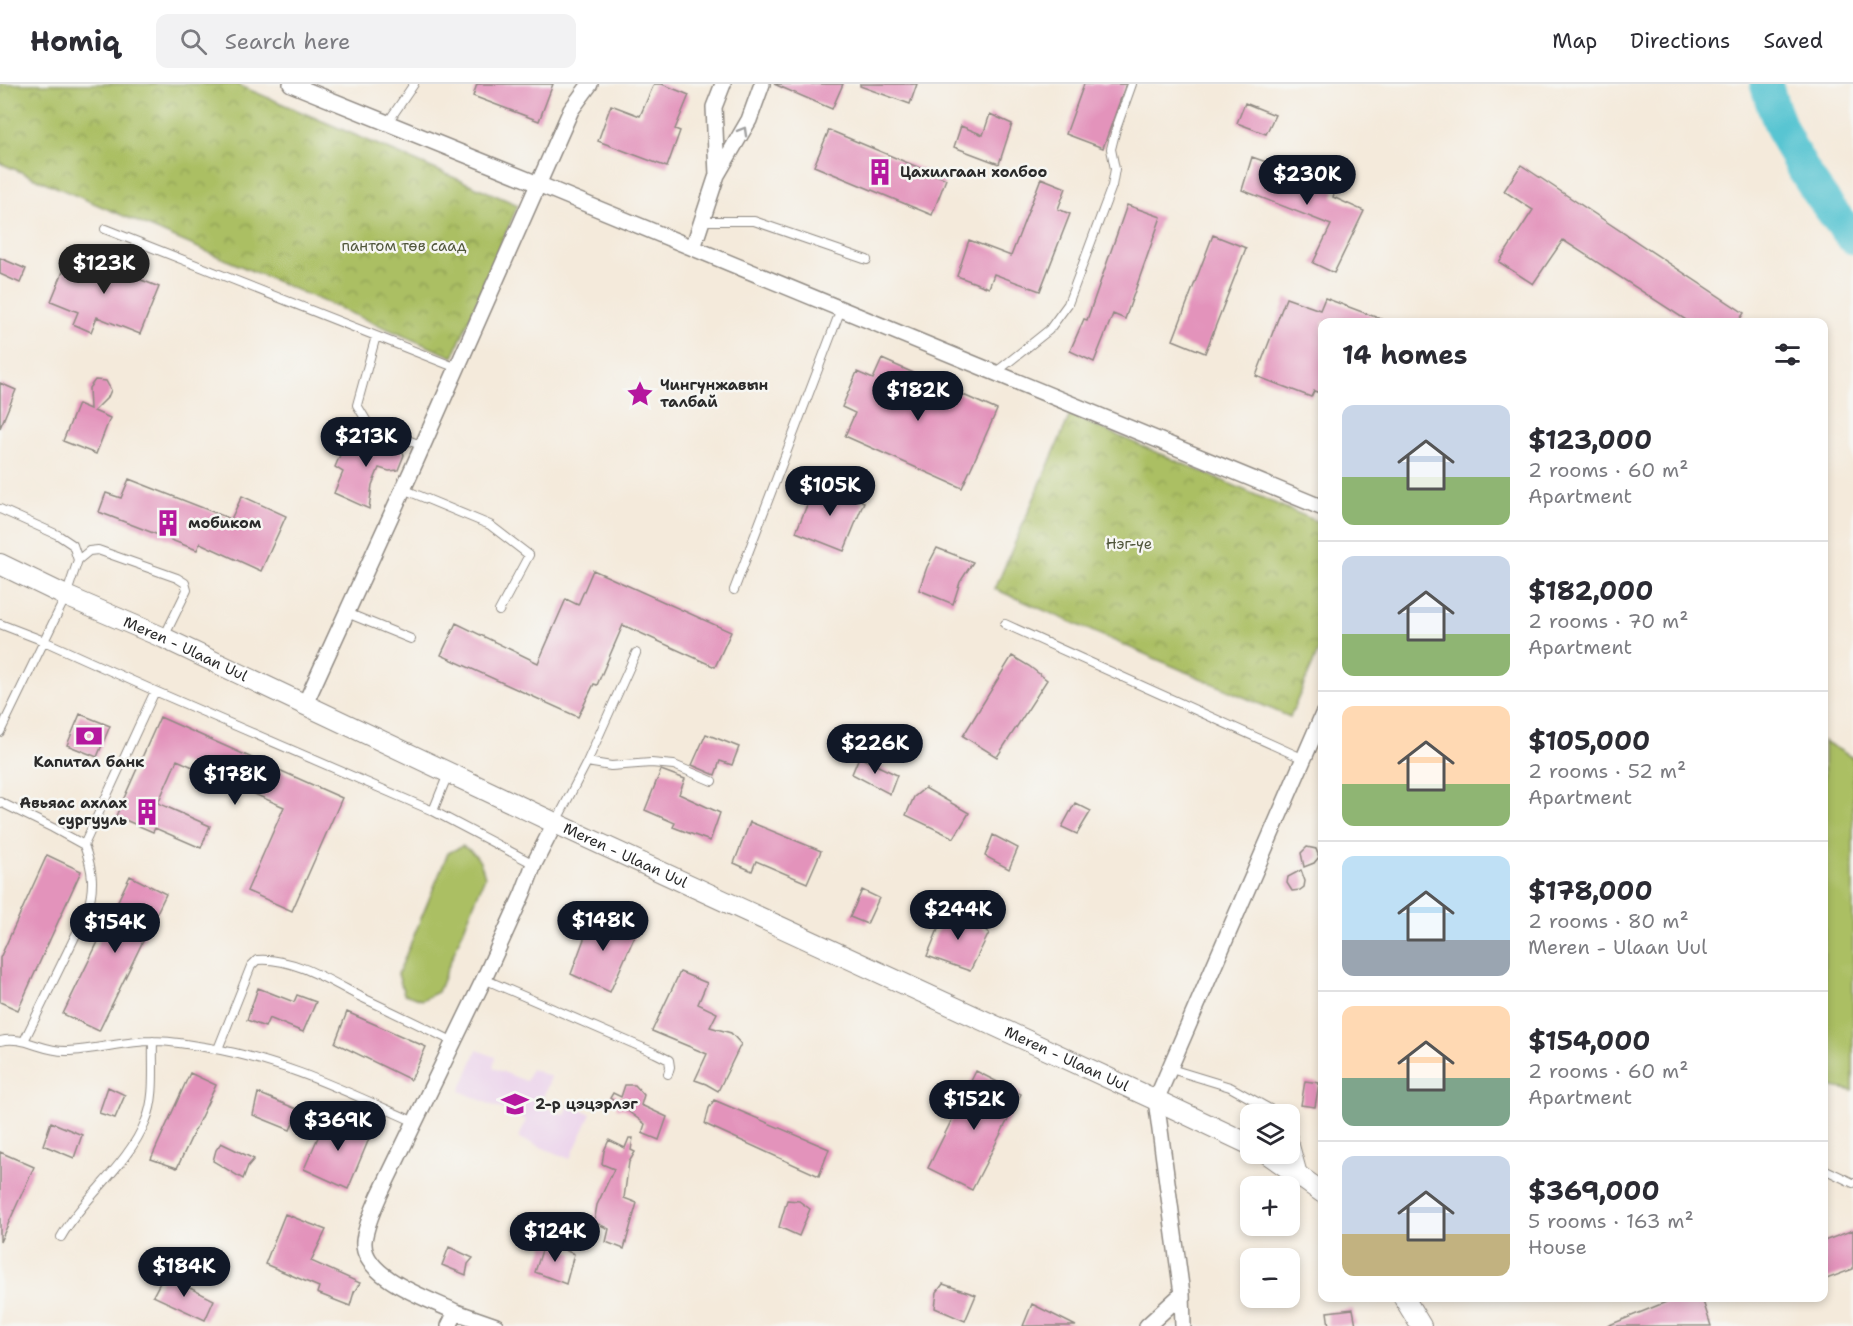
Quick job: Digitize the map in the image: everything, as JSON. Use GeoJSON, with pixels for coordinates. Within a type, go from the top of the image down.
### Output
{"type":"FeatureCollection","features":[{"type":"Feature","properties":{"kind":"street"},"geometry":{"type":"LineString","coordinates":[[291,84],[1318,506]]}},
{"type":"Feature","properties":{"kind":"street"},"geometry":{"type":"LineString","coordinates":[[305,704],[423,446],[571,111],[590,84]]}},
{"type":"Feature","properties":{"kind":"street"},"geometry":{"type":"LineString","coordinates":[[717,175],[714,107],[723,84]]}},
{"type":"Feature","properties":{"kind":"street"},"geometry":{"type":"LineString","coordinates":[[693,248],[717,175],[749,120],[762,84]]}},
{"type":"Feature","properties":{"kind":"street","name":"Meren - Ulaan Uul"},"geometry":{"type":"LineString","coordinates":[[0,564],[66,596],[164,638],[555,823],[1240,1140]]}},
{"type":"Feature","properties":{"kind":"street"},"geometry":{"type":"LineString","coordinates":[[1183,1326],[1182,1294],[1156,1100],[1318,726]]}},
{"type":"Feature","properties":{"kind":"street"},"geometry":{"type":"LineString","coordinates":[[496,1326],[456,1312],[380,1274],[365,1252],[364,1241],[369,1221],[555,823]]}},
{"type":"Feature","properties":{"kind":"street"},"geometry":{"type":"LineString","coordinates":[[1282,1164],[1318,1189]]}},
{"type":"Feature","properties":{"kind":"street"},"geometry":{"type":"LineString","coordinates":[[1147,1326],[1182,1294]]}},
{"type":"Feature","properties":{"kind":"street"},"geometry":{"type":"LineString","coordinates":[[1406,1302],[1421,1326]]}},
{"type":"Feature","properties":{"kind":"street"},"geometry":{"type":"LineString","coordinates":[[449,1326],[456,1312]]}},
{"type":"Feature","properties":{"kind":"lane"},"geometry":{"type":"LineString","coordinates":[[388,123],[414,84]]}},
{"type":"Feature","properties":{"kind":"lane"},"geometry":{"type":"LineString","coordinates":[[995,373],[1049,330],[1068,304],[1112,186],[1115,169],[1112,149],[1116,129],[1132,84]]}},
{"type":"Feature","properties":{"kind":"lane"},"geometry":{"type":"LineString","coordinates":[[702,221],[754,221],[867,261]]}},
{"type":"Feature","properties":{"kind":"lane"},"geometry":{"type":"LineString","coordinates":[[105,229],[457,368]]}},
{"type":"Feature","properties":{"kind":"lane"},"geometry":{"type":"LineString","coordinates":[[734,590],[841,309]]}},
{"type":"Feature","properties":{"kind":"lane"},"geometry":{"type":"LineString","coordinates":[[376,336],[357,405],[369,425],[423,446]]}},
{"type":"Feature","properties":{"kind":"lane"},"geometry":{"type":"LineString","coordinates":[[403,489],[490,525],[529,555],[499,611]]}},
{"type":"Feature","properties":{"kind":"lane"},"geometry":{"type":"LineString","coordinates":[[0,509],[58,535],[73,545],[78,560]]}},
{"type":"Feature","properties":{"kind":"lane"},"geometry":{"type":"LineString","coordinates":[[0,732],[66,596],[78,560],[89,551],[98,550],[177,578],[185,583],[187,590],[164,638]]}},
{"type":"Feature","properties":{"kind":"lane"},"geometry":{"type":"LineString","coordinates":[[347,613],[411,639]]}},
{"type":"Feature","properties":{"kind":"lane"},"geometry":{"type":"LineString","coordinates":[[0,624],[45,641],[433,811],[534,864]]}},
{"type":"Feature","properties":{"kind":"lane"},"geometry":{"type":"LineString","coordinates":[[1005,624],[1304,759]]}},
{"type":"Feature","properties":{"kind":"lane"},"geometry":{"type":"LineString","coordinates":[[555,823],[587,762],[636,653]]}},
{"type":"Feature","properties":{"kind":"lane"},"geometry":{"type":"LineString","coordinates":[[24,1041],[90,903],[93,878],[84,845],[155,691]]}},
{"type":"Feature","properties":{"kind":"lane"},"geometry":{"type":"LineString","coordinates":[[587,762],[611,766],[651,763],[674,765],[712,781]]}},
{"type":"Feature","properties":{"kind":"lane"},"geometry":{"type":"LineString","coordinates":[[433,811],[449,772]]}},
{"type":"Feature","properties":{"kind":"lane"},"geometry":{"type":"LineString","coordinates":[[0,802],[84,845]]}},
{"type":"Feature","properties":{"kind":"lane"},"geometry":{"type":"LineString","coordinates":[[218,1049],[251,966],[257,960],[265,959],[315,974],[452,1041]]}},
{"type":"Feature","properties":{"kind":"lane"},"geometry":{"type":"LineString","coordinates":[[484,979],[656,1053],[669,1060],[668,1074]]}},
{"type":"Feature","properties":{"kind":"lane"},"geometry":{"type":"LineString","coordinates":[[0,1041],[24,1041],[45,1050],[65,1052],[153,1041],[218,1049],[307,1074],[415,1122]]}},
{"type":"Feature","properties":{"kind":"lane"},"geometry":{"type":"LineString","coordinates":[[61,1237],[91,1194],[123,1158],[147,1119],[151,1095],[153,1041]]}},
{"type":"Feature","properties":{"kind":"lane"},"geometry":{"type":"LineString","coordinates":[[1171,1069],[1230,1087],[1261,1104]]}},
{"type":"Feature","properties":{"kind":"lane"},"geometry":{"type":"LineString","coordinates":[[1300,1162],[1305,1180]]}},
{"type":"Feature","properties":{"kind":"lane"},"geometry":{"type":"LineString","coordinates":[[1828,1171],[1853,1183]]}},
{"type":"Feature","properties":{"kind":"shaded area","name":"2-р цэцэрлэг"},"geometry":{"type":"Polygon","coordinates":[[[477,1050],[495,1057],[493,1068],[526,1081],[531,1069],[551,1077],[540,1105],[565,1115],[569,1104],[591,1114],[570,1159],[519,1138],[526,1120],[460,1091],[477,1050]]]}},
{"type":"Feature","properties":{"kind":"green space","name":"пантом төв саад"},"geometry":{"type":"Polygon","coordinates":[[[0,84],[236,84],[518,205],[453,357],[0,163],[0,84]]]}},
{"type":"Feature","properties":{"kind":"green space","name":"Нэг-үе"},"geometry":{"type":"Polygon","coordinates":[[[1070,415],[1318,522],[1318,652],[1290,717],[995,589],[1070,415]]]}},
{"type":"Feature","properties":{"kind":"green space"},"geometry":{"type":"Polygon","coordinates":[[[1828,743],[1853,758],[1853,1091],[1828,1086],[1828,743]]]}},
{"type":"Feature","properties":{"kind":"green space"},"geometry":{"type":"Polygon","coordinates":[[[462,846],[478,858],[485,877],[438,992],[422,1000],[404,994],[398,974],[448,853],[462,846]]]}},
{"type":"Feature","properties":{"kind":"building"},"geometry":{"type":"Polygon","coordinates":[[[477,84],[553,84],[539,121],[473,96],[477,84]]]}},
{"type":"Feature","properties":{"kind":"building"},"geometry":{"type":"Polygon","coordinates":[[[654,84],[662,84],[689,95],[675,129],[680,131],[667,167],[598,141],[611,105],[640,116],[654,84]]]}},
{"type":"Feature","properties":{"kind":"building"},"geometry":{"type":"Polygon","coordinates":[[[774,84],[843,84],[832,109],[774,84]]]}},
{"type":"Feature","properties":{"kind":"building"},"geometry":{"type":"Polygon","coordinates":[[[860,84],[917,84],[910,104],[860,86],[860,84]]]}},
{"type":"Feature","properties":{"kind":"building"},"geometry":{"type":"Polygon","coordinates":[[[1084,84],[1126,84],[1103,148],[1066,134],[1084,84]]]}},
{"type":"Feature","properties":{"kind":"building"},"geometry":{"type":"Polygon","coordinates":[[[1245,103],[1275,115],[1266,134],[1237,123],[1245,103]]]}},
{"type":"Feature","properties":{"kind":"building"},"geometry":{"type":"Polygon","coordinates":[[[990,114],[1012,124],[999,164],[954,147],[961,126],[983,135],[990,114]]]}},
{"type":"Feature","properties":{"kind":"building","name":"Цахилгаан холбоо"},"geometry":{"type":"Polygon","coordinates":[[[829,130],[946,179],[932,215],[814,166],[829,130]]]}},
{"type":"Feature","properties":{"kind":"building"},"geometry":{"type":"Polygon","coordinates":[[[1252,157],[1300,174],[1335,191],[1333,197],[1364,211],[1334,273],[1313,263],[1331,225],[1242,190],[1252,157]]]}},
{"type":"Feature","properties":{"kind":"building"},"geometry":{"type":"Polygon","coordinates":[[[1521,165],[1744,313],[1741,318],[1683,318],[1563,240],[1533,284],[1499,262],[1533,210],[1504,191],[1521,165]]]}},
{"type":"Feature","properties":{"kind":"building"},"geometry":{"type":"Polygon","coordinates":[[[1041,178],[1066,188],[1058,209],[1070,214],[1040,291],[994,274],[989,288],[957,276],[969,240],[1011,256],[1041,178]]]}},
{"type":"Feature","properties":{"kind":"building"},"geometry":{"type":"Polygon","coordinates":[[[1127,205],[1161,217],[1125,319],[1113,314],[1094,362],[1070,351],[1084,319],[1087,320],[1127,205]]]}},
{"type":"Feature","properties":{"kind":"building"},"geometry":{"type":"Polygon","coordinates":[[[1213,235],[1246,248],[1205,353],[1173,340],[1213,235]]]}},
{"type":"Feature","properties":{"kind":"building"},"geometry":{"type":"Polygon","coordinates":[[[71,252],[159,287],[140,334],[97,317],[91,332],[73,324],[78,312],[51,301],[71,252]]]}},
{"type":"Feature","properties":{"kind":"building"},"geometry":{"type":"Polygon","coordinates":[[[0,258],[26,269],[20,283],[0,274],[0,258]]]}},
{"type":"Feature","properties":{"kind":"building"},"geometry":{"type":"Polygon","coordinates":[[[1286,298],[1320,310],[1325,298],[1378,318],[1318,318],[1318,392],[1314,391],[1311,397],[1256,376],[1286,298]]]}},
{"type":"Feature","properties":{"kind":"building"},"geometry":{"type":"Polygon","coordinates":[[[882,359],[997,410],[962,488],[845,436],[855,413],[842,407],[857,372],[873,379],[882,359]]]}},
{"type":"Feature","properties":{"kind":"building"},"geometry":{"type":"Polygon","coordinates":[[[95,380],[106,381],[111,390],[108,397],[94,411],[110,418],[96,454],[63,441],[78,404],[90,409],[89,388],[95,380]]]}},
{"type":"Feature","properties":{"kind":"building"},"geometry":{"type":"Polygon","coordinates":[[[0,383],[16,390],[0,428],[0,383]]]}},
{"type":"Feature","properties":{"kind":"building"},"geometry":{"type":"Polygon","coordinates":[[[359,435],[381,444],[389,440],[395,442],[401,447],[404,455],[398,470],[389,471],[379,468],[372,485],[369,509],[334,493],[343,472],[335,467],[343,448],[352,452],[359,435]]]}},
{"type":"Feature","properties":{"kind":"building"},"geometry":{"type":"Polygon","coordinates":[[[129,479],[231,519],[242,496],[286,516],[261,571],[200,543],[197,550],[99,512],[106,493],[121,498],[129,479]]]}},
{"type":"Feature","properties":{"kind":"building"},"geometry":{"type":"Polygon","coordinates":[[[816,483],[864,502],[844,551],[796,532],[816,483]]]}},
{"type":"Feature","properties":{"kind":"building"},"geometry":{"type":"Polygon","coordinates":[[[937,548],[973,562],[960,582],[953,604],[919,590],[937,548]]]}},
{"type":"Feature","properties":{"kind":"building"},"geometry":{"type":"Polygon","coordinates":[[[593,570],[731,632],[715,667],[623,625],[597,685],[594,684],[578,717],[441,655],[456,623],[538,663],[566,599],[578,605],[593,570]]]}},
{"type":"Feature","properties":{"kind":"building"},"geometry":{"type":"Polygon","coordinates":[[[1012,656],[1047,680],[997,757],[963,736],[1012,656]]]}},
{"type":"Feature","properties":{"kind":"building","name":"Капитал банк"},"geometry":{"type":"Polygon","coordinates":[[[80,714],[110,726],[97,757],[67,745],[80,714]]]}},
{"type":"Feature","properties":{"kind":"building","name":"Авьяас ахлах сургууль"},"geometry":{"type":"Polygon","coordinates":[[[160,717],[342,798],[292,911],[247,891],[284,807],[177,760],[158,803],[210,826],[201,848],[155,828],[153,832],[116,816],[160,717]]]}},
{"type":"Feature","properties":{"kind":"building"},"geometry":{"type":"Polygon","coordinates":[[[706,734],[739,747],[732,765],[720,761],[715,775],[692,765],[706,734]]]}},
{"type":"Feature","properties":{"kind":"building"},"geometry":{"type":"Polygon","coordinates":[[[859,757],[897,775],[890,794],[852,774],[859,757]]]}},
{"type":"Feature","properties":{"kind":"building"},"geometry":{"type":"Polygon","coordinates":[[[661,770],[685,779],[679,794],[720,813],[710,841],[673,827],[675,823],[645,810],[661,770]]]}},
{"type":"Feature","properties":{"kind":"building"},"geometry":{"type":"Polygon","coordinates":[[[925,788],[969,813],[954,838],[906,815],[914,797],[925,788]]]}},
{"type":"Feature","properties":{"kind":"building"},"geometry":{"type":"Polygon","coordinates":[[[1075,803],[1091,811],[1077,834],[1062,827],[1075,803]]]}},
{"type":"Feature","properties":{"kind":"building"},"geometry":{"type":"Polygon","coordinates":[[[750,822],[821,851],[807,883],[756,861],[752,871],[734,863],[750,822]]]}},
{"type":"Feature","properties":{"kind":"building"},"geometry":{"type":"Polygon","coordinates":[[[993,835],[1018,848],[1009,869],[985,856],[993,835]]]}},
{"type":"Feature","properties":{"kind":"building"},"geometry":{"type":"Polygon","coordinates":[[[1307,847],[1316,849],[1318,858],[1314,863],[1304,867],[1301,853],[1307,847]]]}},
{"type":"Feature","properties":{"kind":"building"},"geometry":{"type":"Polygon","coordinates":[[[47,855],[81,871],[18,1010],[0,1002],[0,958],[47,855]]]}},
{"type":"Feature","properties":{"kind":"building"},"geometry":{"type":"Polygon","coordinates":[[[1301,870],[1305,881],[1304,887],[1292,891],[1287,883],[1288,877],[1301,870]]]}},
{"type":"Feature","properties":{"kind":"building"},"geometry":{"type":"Polygon","coordinates":[[[130,876],[166,894],[99,1031],[63,1014],[130,876]]]}},
{"type":"Feature","properties":{"kind":"building"},"geometry":{"type":"Polygon","coordinates":[[[862,890],[879,898],[867,924],[850,917],[862,890]]]}},
{"type":"Feature","properties":{"kind":"building"},"geometry":{"type":"Polygon","coordinates":[[[946,910],[969,918],[989,933],[970,971],[927,956],[946,910]]]}},
{"type":"Feature","properties":{"kind":"building"},"geometry":{"type":"Polygon","coordinates":[[[594,912],[637,931],[610,992],[571,974],[594,912]]]}},
{"type":"Feature","properties":{"kind":"building"},"geometry":{"type":"Polygon","coordinates":[[[680,972],[707,983],[698,1004],[717,1013],[710,1027],[731,1033],[741,1044],[718,1091],[695,1080],[707,1054],[652,1031],[680,972]]]}},
{"type":"Feature","properties":{"kind":"building"},"geometry":{"type":"Polygon","coordinates":[[[258,988],[294,1002],[297,995],[316,1002],[303,1032],[269,1018],[265,1027],[247,1020],[258,988]]]}},
{"type":"Feature","properties":{"kind":"building"},"geometry":{"type":"Polygon","coordinates":[[[347,1012],[426,1047],[411,1080],[335,1043],[347,1012]]]}},
{"type":"Feature","properties":{"kind":"building"},"geometry":{"type":"Polygon","coordinates":[[[976,1071],[1021,1094],[972,1190],[928,1168],[976,1071]]]}},
{"type":"Feature","properties":{"kind":"building"},"geometry":{"type":"Polygon","coordinates":[[[190,1073],[216,1085],[177,1168],[151,1159],[190,1073]]]}},
{"type":"Feature","properties":{"kind":"building"},"geometry":{"type":"Polygon","coordinates":[[[1305,1081],[1318,1083],[1315,1107],[1301,1105],[1305,1081]]]}},
{"type":"Feature","properties":{"kind":"building"},"geometry":{"type":"Polygon","coordinates":[[[625,1085],[635,1085],[644,1095],[641,1105],[667,1117],[659,1140],[642,1133],[645,1124],[625,1109],[616,1108],[618,1104],[610,1098],[613,1093],[621,1097],[625,1085]]]}},
{"type":"Feature","properties":{"kind":"building"},"geometry":{"type":"Polygon","coordinates":[[[108,1087],[125,1095],[115,1118],[99,1113],[108,1087]]]}},
{"type":"Feature","properties":{"kind":"building"},"geometry":{"type":"Polygon","coordinates":[[[258,1093],[299,1110],[290,1130],[253,1115],[258,1093]]]}},
{"type":"Feature","properties":{"kind":"building"},"geometry":{"type":"Polygon","coordinates":[[[714,1100],[829,1149],[819,1176],[705,1124],[709,1108],[714,1100]]]}},
{"type":"Feature","properties":{"kind":"building"},"geometry":{"type":"Polygon","coordinates":[[[327,1117],[371,1134],[348,1189],[304,1169],[327,1117]]]}},
{"type":"Feature","properties":{"kind":"building"},"geometry":{"type":"Polygon","coordinates":[[[51,1122],[82,1135],[74,1158],[43,1145],[51,1122]]]}},
{"type":"Feature","properties":{"kind":"building"},"geometry":{"type":"Polygon","coordinates":[[[629,1138],[633,1138],[631,1150],[635,1152],[629,1162],[624,1198],[637,1203],[624,1249],[606,1242],[609,1229],[594,1222],[597,1205],[614,1169],[602,1164],[604,1151],[609,1140],[625,1148],[629,1138]]]}},
{"type":"Feature","properties":{"kind":"building"},"geometry":{"type":"Polygon","coordinates":[[[221,1143],[254,1159],[248,1166],[243,1179],[213,1161],[221,1143]]]}},
{"type":"Feature","properties":{"kind":"building"},"geometry":{"type":"Polygon","coordinates":[[[0,1152],[34,1167],[0,1242],[0,1152]]]}},
{"type":"Feature","properties":{"kind":"building"},"geometry":{"type":"Polygon","coordinates":[[[787,1200],[799,1201],[810,1209],[799,1236],[779,1227],[787,1200]]]}},
{"type":"Feature","properties":{"kind":"building"},"geometry":{"type":"Polygon","coordinates":[[[285,1214],[326,1230],[311,1261],[360,1283],[354,1292],[350,1306],[317,1293],[319,1287],[265,1264],[285,1214]]]}},
{"type":"Feature","properties":{"kind":"building"},"geometry":{"type":"Polygon","coordinates":[[[1853,1230],[1853,1269],[1828,1278],[1828,1239],[1853,1230]]]}},
{"type":"Feature","properties":{"kind":"building"},"geometry":{"type":"Polygon","coordinates":[[[545,1241],[574,1254],[566,1284],[535,1272],[545,1241]]]}},
{"type":"Feature","properties":{"kind":"building"},"geometry":{"type":"Polygon","coordinates":[[[449,1247],[473,1258],[468,1264],[466,1275],[442,1265],[449,1247]]]}},
{"type":"Feature","properties":{"kind":"building"},"geometry":{"type":"Polygon","coordinates":[[[164,1275],[214,1300],[205,1320],[153,1296],[164,1275]]]}},
{"type":"Feature","properties":{"kind":"building"},"geometry":{"type":"Polygon","coordinates":[[[943,1284],[976,1295],[965,1321],[935,1308],[937,1292],[943,1284]]]}},
{"type":"Feature","properties":{"kind":"building"},"geometry":{"type":"Polygon","coordinates":[[[1666,1302],[1703,1302],[1711,1326],[1607,1326],[1666,1302]]]}},
{"type":"Feature","properties":{"kind":"building"},"geometry":{"type":"Polygon","coordinates":[[[1032,1304],[1076,1326],[1023,1326],[1032,1304]]]}},
{"type":"Feature","properties":{"kind":"building"},"geometry":{"type":"Polygon","coordinates":[[[1353,1309],[1356,1325],[1329,1326],[1327,1312],[1353,1309]]]}},
{"type":"Feature","properties":{"kind":"waterway"},"geometry":{"type":"LineString","coordinates":[[1766,84],[1790,147],[1812,184],[1853,238]]}},
{"type":"Feature","properties":{"kind":"place","name":"Цахилгаан холбоо"},"geometry":{"type":"Point","coordinates":[880,172]}},
{"type":"Feature","properties":{"kind":"place","name":"Чингүнжавын талбай"},"geometry":{"type":"Point","coordinates":[640,394]}},
{"type":"Feature","properties":{"kind":"place","name":"мобиком"},"geometry":{"type":"Point","coordinates":[168,523]}},
{"type":"Feature","properties":{"kind":"place","name":"Капитал банк"},"geometry":{"type":"Point","coordinates":[89,736]}},
{"type":"Feature","properties":{"kind":"place","name":"Авьяас ахлах сургууль"},"geometry":{"type":"Point","coordinates":[147,812]}},
{"type":"Feature","properties":{"kind":"place","name":"2-р цэцэрлэг"},"geometry":{"type":"Point","coordinates":[515,1104]}}]}
